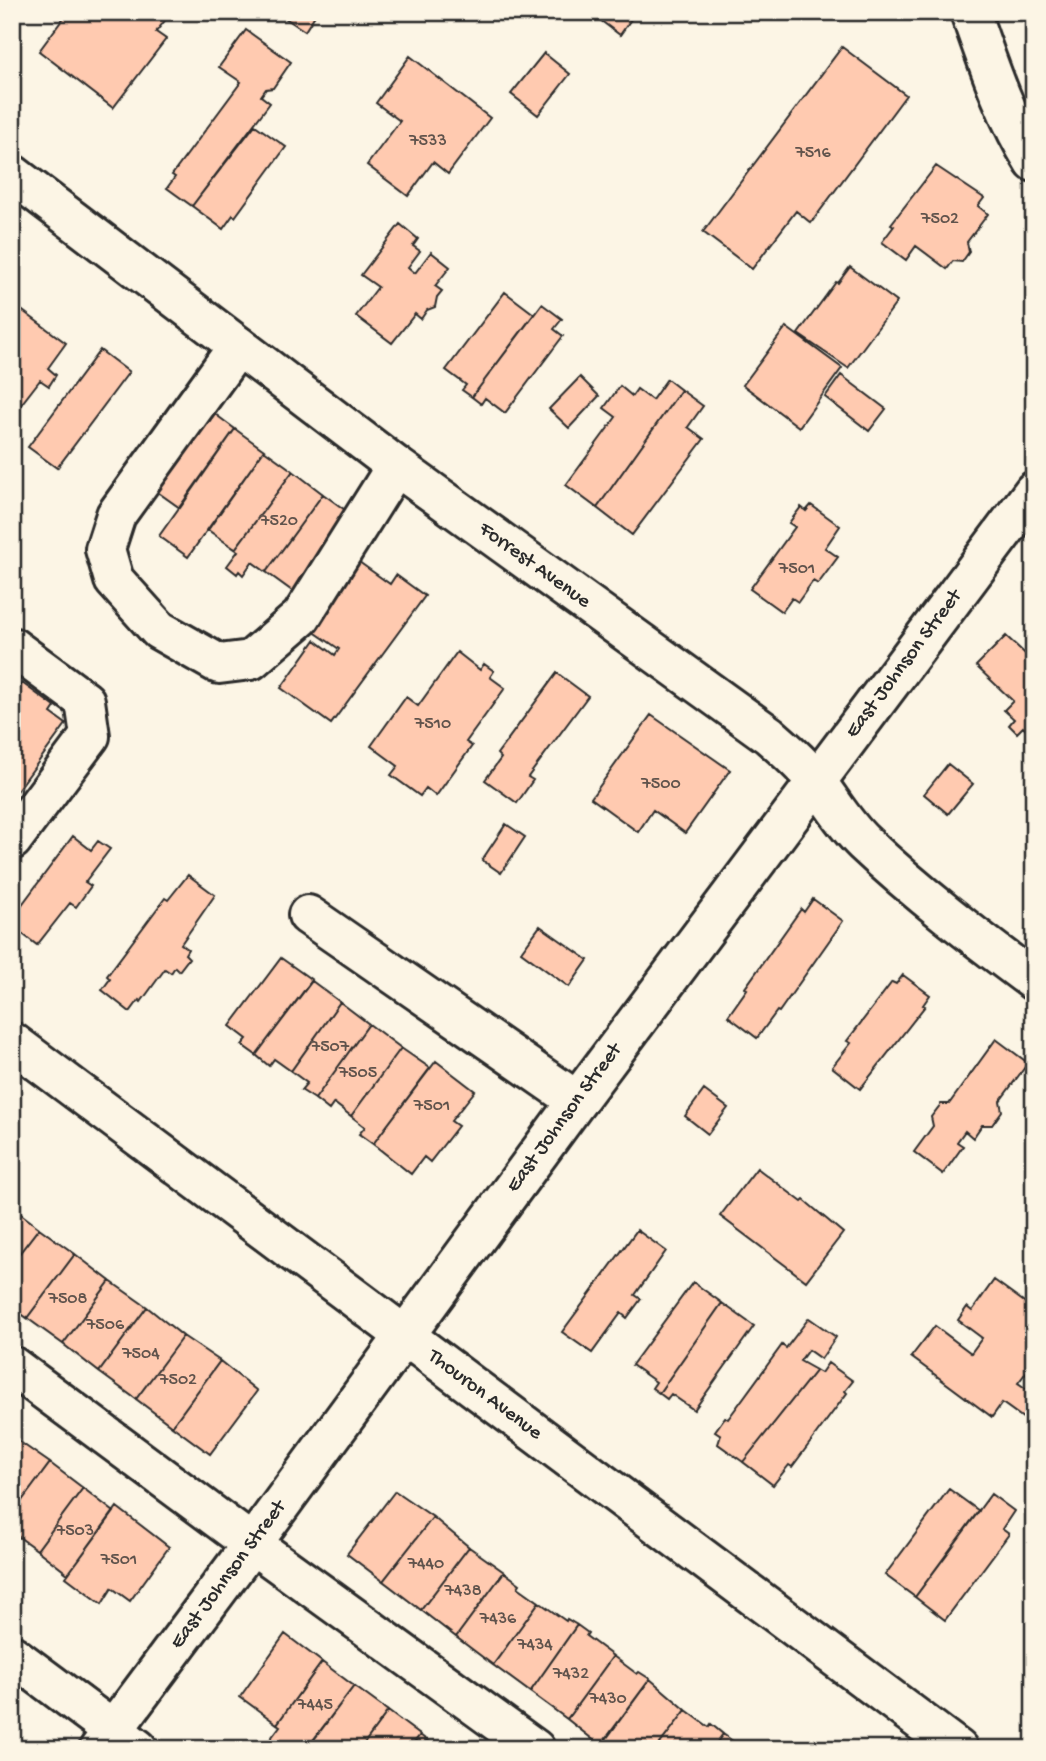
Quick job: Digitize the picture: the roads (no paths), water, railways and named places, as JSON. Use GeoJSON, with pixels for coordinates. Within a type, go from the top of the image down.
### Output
{"type":"FeatureCollection","features":[{"type":"Feature","properties":{"kind":"street"},"geometry":{"type":"LineString","coordinates":[[970,12],[1003,100],[1034,162]]}},
{"type":"Feature","properties":{"kind":"street","name":"Forrest Avenue"},"geometry":{"type":"LineString","coordinates":[[12,174],[396,466],[769,735],[816,782],[844,822],[864,843],[941,909],[1034,982]]}},
{"type":"Feature","properties":{"kind":"street"},"geometry":{"type":"LineString","coordinates":[[238,346],[116,515],[105,549],[114,580],[159,630],[219,664],[251,660],[302,617],[396,466]]}},
{"type":"Feature","properties":{"kind":"street","name":"East Johnson Street"},"geometry":{"type":"LineString","coordinates":[[117,1743],[252,1544],[578,1101],[1034,491]]}},
{"type":"Feature","properties":{"kind":"street"},"geometry":{"type":"LineString","coordinates":[[12,647],[85,701],[90,736],[12,839]]}},
{"type":"Feature","properties":{"kind":"street"},"geometry":{"type":"LineString","coordinates":[[308,915],[578,1101]]}},
{"type":"Feature","properties":{"kind":"street","name":"Thouron Avenue"},"geometry":{"type":"LineString","coordinates":[[12,1042],[958,1749]]}},
{"type":"Feature","properties":{"kind":"street"},"geometry":{"type":"LineString","coordinates":[[12,1366],[534,1749]]}},
{"type":"Feature","properties":{"kind":"street"},"geometry":{"type":"LineString","coordinates":[[12,1655],[117,1743]]}}]}
